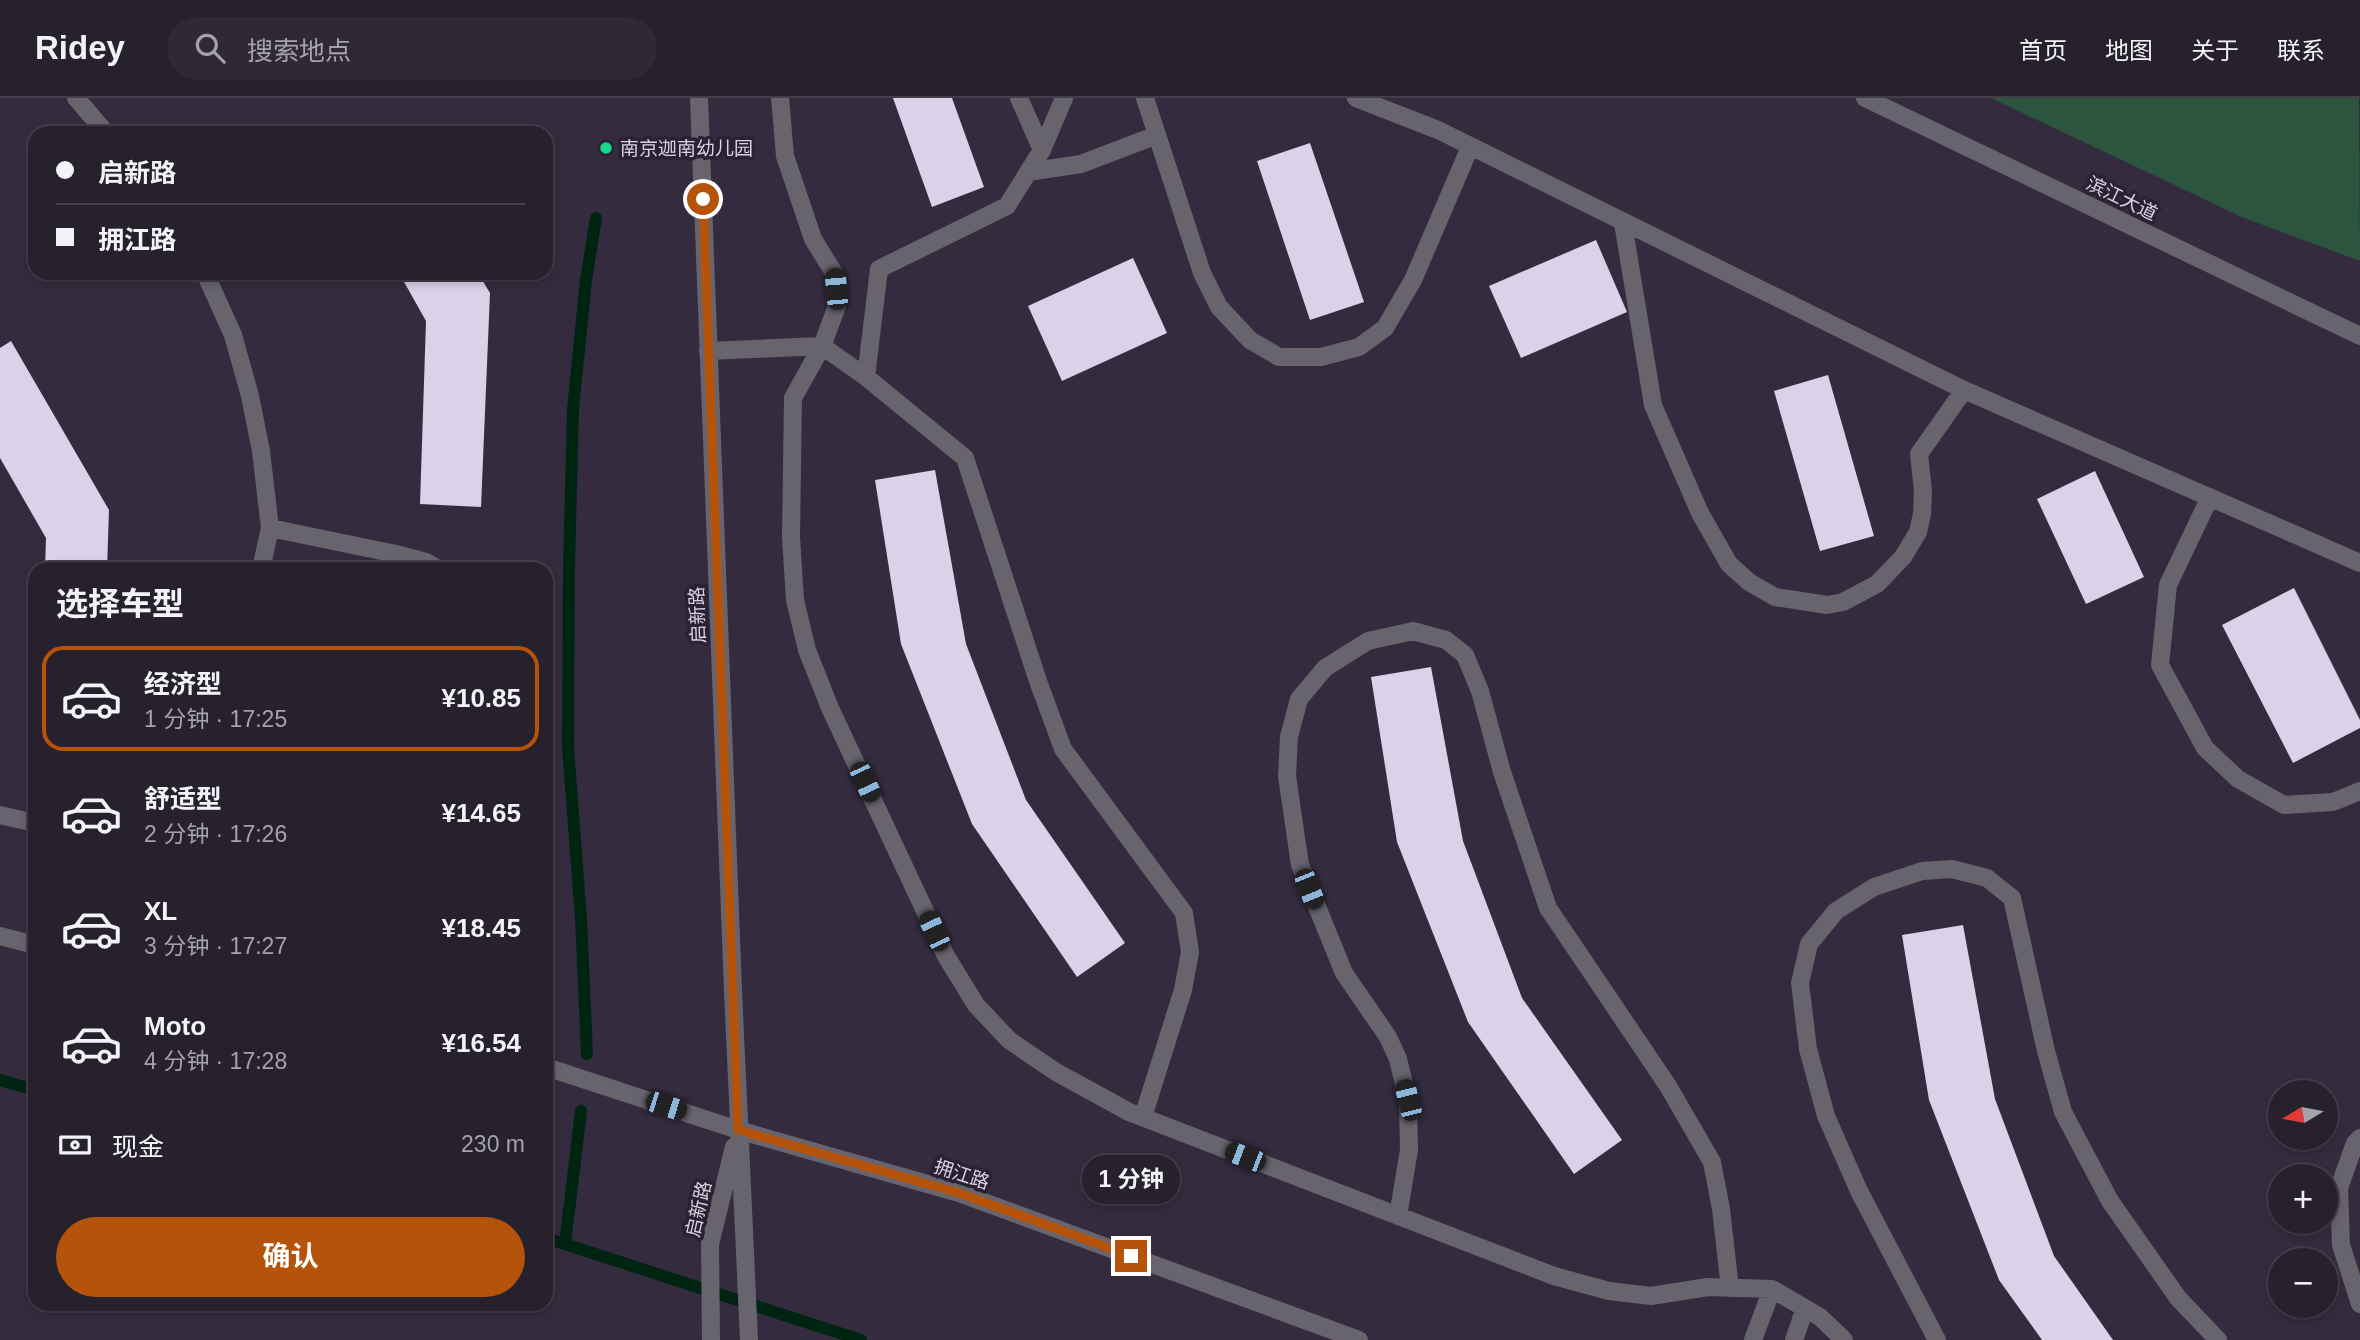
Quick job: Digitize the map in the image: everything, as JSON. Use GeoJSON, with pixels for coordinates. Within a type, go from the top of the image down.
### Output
{"type":"FeatureCollection","features":[{"type":"Feature","properties":{"kind":"street"},"geometry":{"type":"LineString","coordinates":[[76,98],[100,126]]}},
{"type":"Feature","properties":{"kind":"street","name":"启新路"},"geometry":{"type":"LineString","coordinates":[[699,98],[738,1130],[749,1340]]}},
{"type":"Feature","properties":{"kind":"street"},"geometry":{"type":"LineString","coordinates":[[780,98],[785,156],[813,239],[834,273],[837,306],[822,346],[793,398],[791,537],[795,600],[807,650],[830,708],[946,956],[976,1005],[1009,1040],[1046,1066],[1129,1112],[1398,1216],[1554,1276],[1609,1292],[1651,1296],[1708,1287],[1772,1289],[1820,1317],[1844,1340]]}},
{"type":"Feature","properties":{"kind":"street"},"geometry":{"type":"LineString","coordinates":[[1019,98],[1042,150]]}},
{"type":"Feature","properties":{"kind":"street"},"geometry":{"type":"LineString","coordinates":[[866,377],[879,269],[1007,206],[1042,150],[1064,98]]}},
{"type":"Feature","properties":{"kind":"street"},"geometry":{"type":"LineString","coordinates":[[1145,98],[1202,272],[1219,307],[1250,340],[1279,357],[1321,357],[1359,347],[1385,328],[1413,280],[1470,147]]}},
{"type":"Feature","properties":{"kind":"street"},"geometry":{"type":"LineString","coordinates":[[1356,98],[1438,130],[1964,390],[2360,563]]}},
{"type":"Feature","properties":{"kind":"street","name":"滨江大道"},"geometry":{"type":"LineString","coordinates":[[1865,98],[2360,337]]}},
{"type":"Feature","properties":{"kind":"street"},"geometry":{"type":"LineString","coordinates":[[1028,172],[1081,164],[1157,135]]}},
{"type":"Feature","properties":{"kind":"street"},"geometry":{"type":"LineString","coordinates":[[1623,223],[1653,405],[1700,513],[1729,564],[1749,582],[1775,597],[1827,605],[1843,602],[1877,583],[1892,570],[1912,545],[1922,514],[1923,491],[1919,454],[1964,390]]}},
{"type":"Feature","properties":{"kind":"street"},"geometry":{"type":"LineString","coordinates":[[208,280],[233,335],[250,396],[261,451],[270,528],[263,562]]}},
{"type":"Feature","properties":{"kind":"street"},"geometry":{"type":"LineString","coordinates":[[708,351],[822,346],[866,377],[965,458],[1063,749],[1184,913],[1191,952],[1183,990],[1143,1117]]}},
{"type":"Feature","properties":{"kind":"street"},"geometry":{"type":"LineString","coordinates":[[2210,497],[2168,585],[2160,665],[2205,748],[2238,779],[2284,805],[2333,802],[2360,791]]}},
{"type":"Feature","properties":{"kind":"street"},"geometry":{"type":"LineString","coordinates":[[270,528],[426,562]]}},
{"type":"Feature","properties":{"kind":"street"},"geometry":{"type":"LineString","coordinates":[[1398,1216],[1409,1150],[1408,1100],[1401,1069],[1388,1037],[1344,972],[1300,865],[1286,776],[1289,737],[1299,699],[1325,668],[1368,641],[1413,631],[1446,640],[1465,655],[1480,691],[1502,772],[1548,908],[1668,1086],[1712,1162],[1721,1209],[1730,1288]]}},
{"type":"Feature","properties":{"kind":"street"},"geometry":{"type":"LineString","coordinates":[[0,815],[28,821]]}},
{"type":"Feature","properties":{"kind":"street"},"geometry":{"type":"LineString","coordinates":[[1937,1340],[1859,1191],[1826,1116],[1808,1049],[1800,983],[1809,944],[1836,911],[1874,887],[1922,871],[1952,869],[1987,878],[2012,898],[2046,1051],[2063,1112],[2110,1202],[2178,1298],[2218,1340]]}},
{"type":"Feature","properties":{"kind":"street"},"geometry":{"type":"LineString","coordinates":[[0,936],[28,943]]}},
{"type":"Feature","properties":{"kind":"street","name":"拥江路"},"geometry":{"type":"LineString","coordinates":[[553,1069],[738,1130],[959,1193],[1359,1340]]}},
{"type":"Feature","properties":{"kind":"street","name":"启新路"},"geometry":{"type":"LineString","coordinates":[[711,1340],[710,1244],[738,1130]]}},
{"type":"Feature","properties":{"kind":"street"},"geometry":{"type":"LineString","coordinates":[[2360,1138],[2355,1143],[2339,1188],[2341,1245],[2360,1304]]}},
{"type":"Feature","properties":{"kind":"street"},"geometry":{"type":"LineString","coordinates":[[1753,1340],[1772,1289]]}},
{"type":"Feature","properties":{"kind":"street"},"geometry":{"type":"LineString","coordinates":[[1794,1340],[1805,1308]]}},
{"type":"Feature","properties":{"kind":"green space"},"geometry":{"type":"Polygon","coordinates":[[[1991,98],[2359,98],[2360,261],[2244,218],[1991,98]]]}},
{"type":"Feature","properties":{"kind":"building"},"geometry":{"type":"Polygon","coordinates":[[[893,98],[952,98],[984,187],[932,207],[893,98]]]}},
{"type":"Feature","properties":{"kind":"building"},"geometry":{"type":"Polygon","coordinates":[[[1310,143],[1364,302],[1310,320],[1257,161],[1310,143]]]}},
{"type":"Feature","properties":{"kind":"building"},"geometry":{"type":"Polygon","coordinates":[[[1596,240],[1627,312],[1521,358],[1489,286],[1596,240]]]}},
{"type":"Feature","properties":{"kind":"building"},"geometry":{"type":"Polygon","coordinates":[[[1133,258],[1167,333],[1062,381],[1028,306],[1133,258]]]}},
{"type":"Feature","properties":{"kind":"building"},"geometry":{"type":"Polygon","coordinates":[[[403,280],[482,280],[490,293],[481,507],[420,504],[426,321],[403,280]]]}},
{"type":"Feature","properties":{"kind":"building"},"geometry":{"type":"Polygon","coordinates":[[[11,341],[109,510],[107,562],[45,562],[46,538],[0,458],[0,348],[11,341]]]}},
{"type":"Feature","properties":{"kind":"building"},"geometry":{"type":"Polygon","coordinates":[[[1828,375],[1874,536],[1820,551],[1774,391],[1828,375]]]}},
{"type":"Feature","properties":{"kind":"building"},"geometry":{"type":"Polygon","coordinates":[[[935,470],[966,644],[1026,800],[1125,943],[1077,977],[972,824],[901,644],[875,480],[935,470]]]}},
{"type":"Feature","properties":{"kind":"building"},"geometry":{"type":"Polygon","coordinates":[[[2095,471],[2144,577],[2086,604],[2037,499],[2095,471]]]}},
{"type":"Feature","properties":{"kind":"building"},"geometry":{"type":"Polygon","coordinates":[[[2294,588],[2360,720],[2360,728],[2293,763],[2222,625],[2294,588]]]}},
{"type":"Feature","properties":{"kind":"building"},"geometry":{"type":"Polygon","coordinates":[[[1431,667],[1463,841],[1522,998],[1622,1140],[1574,1174],[1468,1022],[1397,842],[1371,677],[1431,667]]]}},
{"type":"Feature","properties":{"kind":"building"},"geometry":{"type":"Polygon","coordinates":[[[1963,925],[1995,1099],[2054,1256],[2113,1340],[2042,1340],[1999,1280],[1929,1100],[1902,935],[1963,925]]]}},
{"type":"Feature","properties":{"kind":"waterway"},"geometry":{"type":"LineString","coordinates":[[587,1054],[581,919],[568,747],[569,566],[573,409],[586,280],[596,218]]}},
{"type":"Feature","properties":{"kind":"waterway"},"geometry":{"type":"LineString","coordinates":[[0,1080],[28,1088]]}},
{"type":"Feature","properties":{"kind":"waterway"},"geometry":{"type":"LineString","coordinates":[[565,1244],[581,1111]]}},
{"type":"Feature","properties":{"kind":"waterway"},"geometry":{"type":"LineString","coordinates":[[553,1240],[861,1340]]}},
{"type":"Feature","properties":{"kind":"place","name":"南京迦南幼儿园"},"geometry":{"type":"Point","coordinates":[606,148]}},
{"type":"Feature","properties":{"kind":"route"},"geometry":{"type":"LineString","coordinates":[[703,199],[738,1130],[959,1193],[1131,1256]]}}]}
